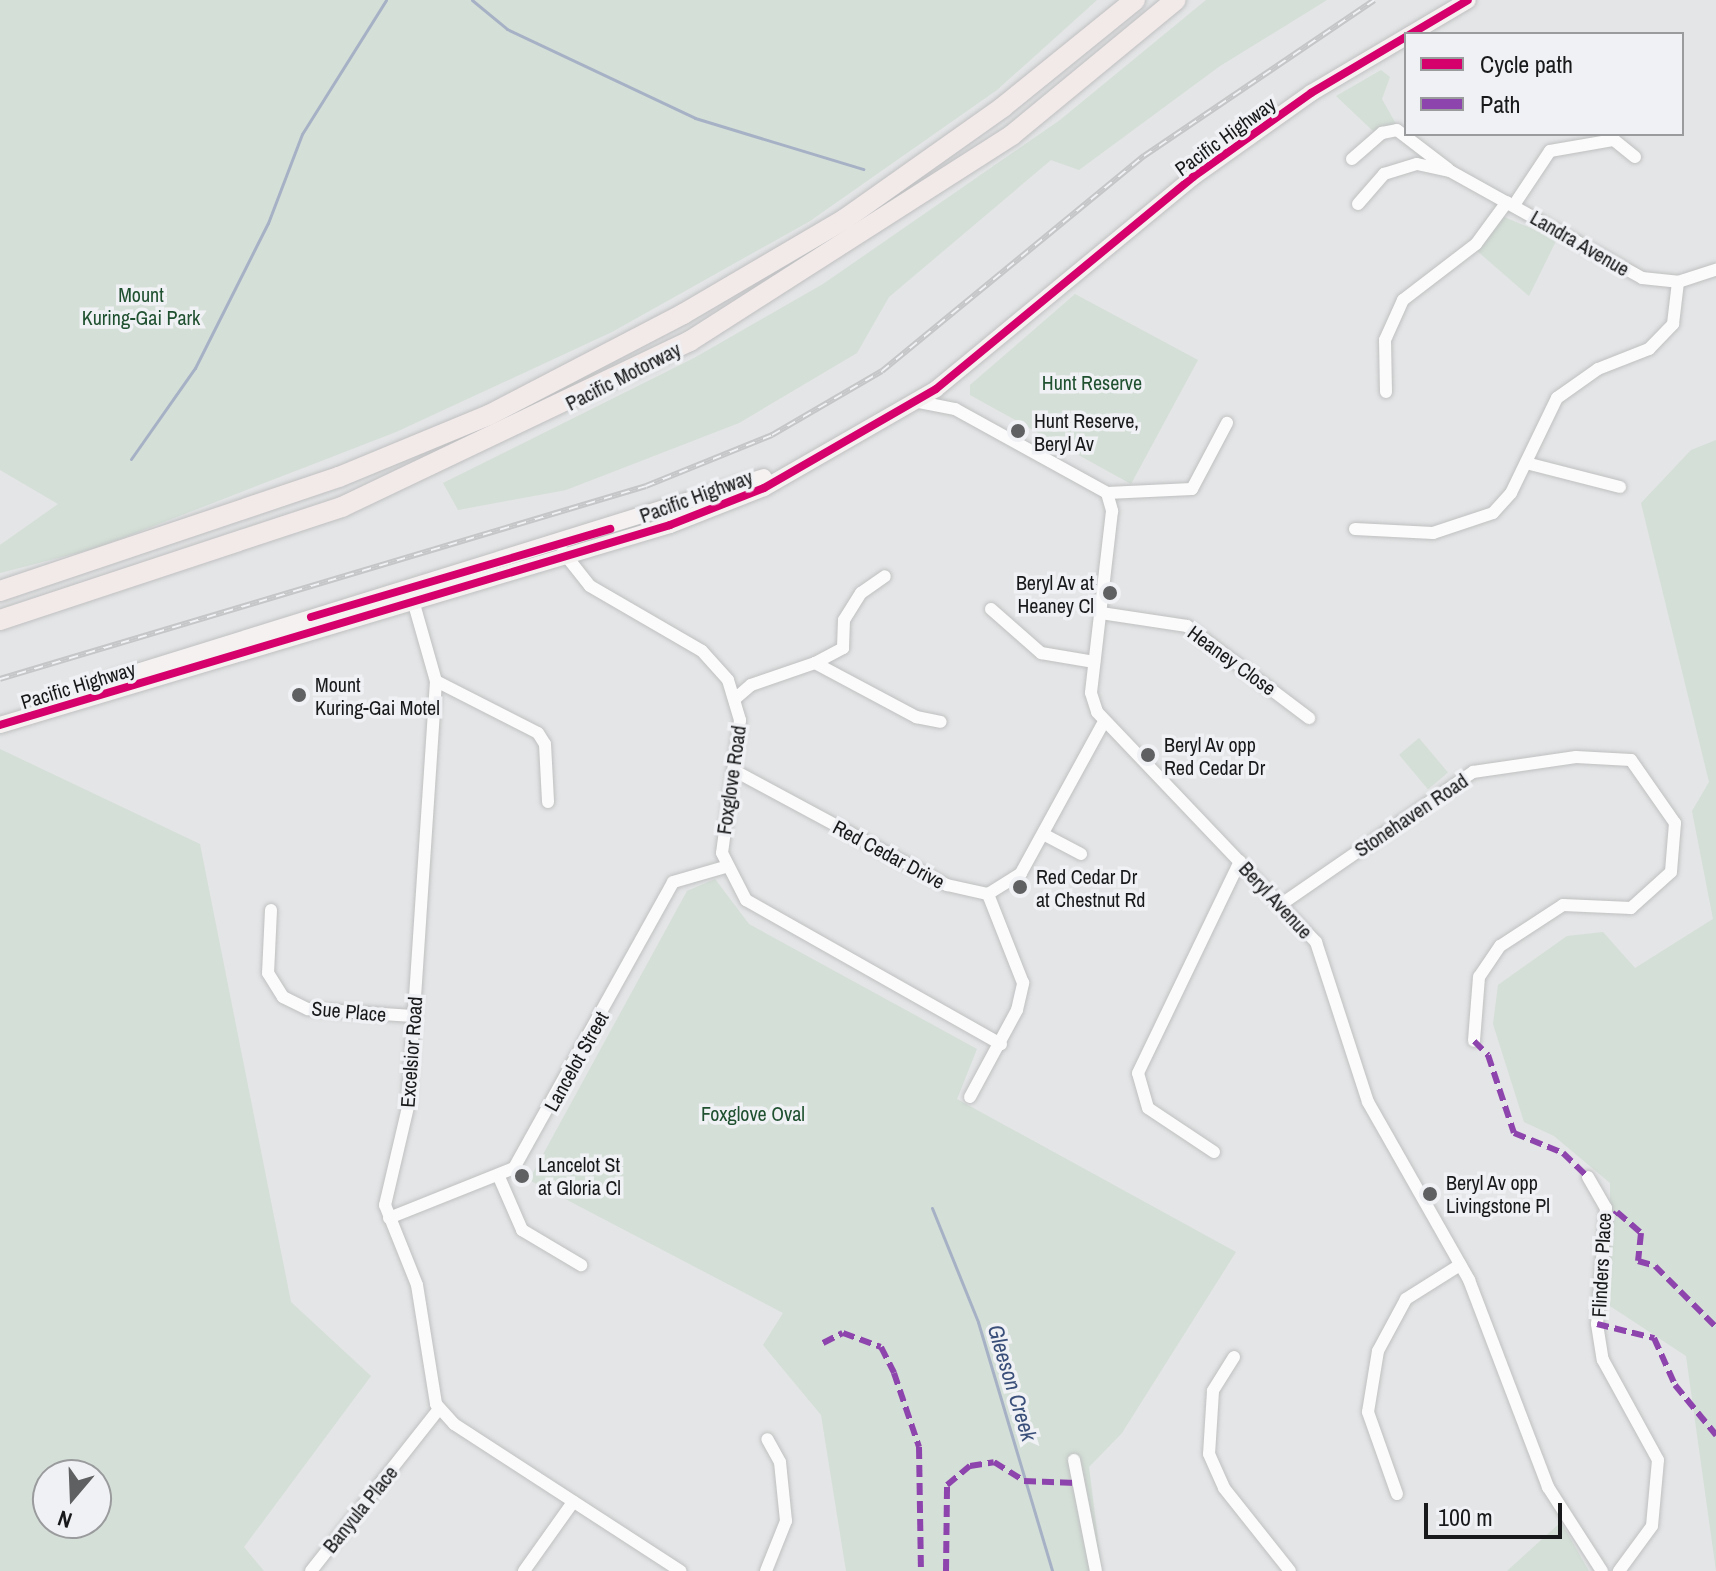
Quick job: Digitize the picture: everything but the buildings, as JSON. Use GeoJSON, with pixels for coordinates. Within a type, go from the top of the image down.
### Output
{"type":"FeatureCollection","features":[{"type":"Feature","properties":{"kind":"highway","name":"Pacific Motorway"},"geometry":{"type":"LineString","coordinates":[[0,591],[339,477],[489,415],[683,314],[845,219],[1003,107],[1135,0]]}},
{"type":"Feature","properties":{"kind":"highway","name":"Pacific Motorway"},"geometry":{"type":"LineString","coordinates":[[0,620],[342,507],[690,341],[1012,135],[1176,0]]}},
{"type":"Feature","properties":{"kind":"main road","name":"Pacific Highway"},"geometry":{"type":"LineString","coordinates":[[562,550],[761,478],[860,427],[962,358],[1187,170],[1308,84],[1449,0]]}},
{"type":"Feature","properties":{"kind":"main road","name":"Pacific Highway"},"geometry":{"type":"LineString","coordinates":[[1414,32],[1468,0]]}},
{"type":"Feature","properties":{"kind":"main road","name":"Pacific Highway"},"geometry":{"type":"LineString","coordinates":[[0,715],[764,488],[913,404],[962,369],[1193,177],[1311,93],[1404,38]]}},
{"type":"Feature","properties":{"kind":"main road","name":"Pacific Highway"},"geometry":{"type":"LineString","coordinates":[[0,725],[411,594]]}},
{"type":"Feature","properties":{"kind":"street","name":"Landra Avenue"},"geometry":{"type":"LineString","coordinates":[[1352,159],[1382,133],[1397,130],[1404,135]]}},
{"type":"Feature","properties":{"kind":"street","name":"Landra Avenue"},"geometry":{"type":"LineString","coordinates":[[1405,136],[1450,171],[1642,278],[1678,282],[1716,270]]}},
{"type":"Feature","properties":{"kind":"street"},"geometry":{"type":"LineString","coordinates":[[1386,392],[1385,340],[1403,300],[1476,244],[1550,151],[1614,140],[1635,157]]}},
{"type":"Feature","properties":{"kind":"street","name":"Landra Avenue"},"geometry":{"type":"LineString","coordinates":[[1358,204],[1397,167],[1450,171]]}},
{"type":"Feature","properties":{"kind":"street"},"geometry":{"type":"LineString","coordinates":[[1355,529],[1433,533],[1468,525],[1493,513],[1526,463],[1548,411],[1574,382],[1662,338],[1678,308],[1678,282]]}},
{"type":"Feature","properties":{"kind":"street"},"geometry":{"type":"LineString","coordinates":[[955,409],[948,392],[962,369]]}},
{"type":"Feature","properties":{"kind":"street"},"geometry":{"type":"LineString","coordinates":[[913,404],[929,399],[955,409],[1107,493],[1192,489],[1227,423]]}},
{"type":"Feature","properties":{"kind":"street"},"geometry":{"type":"LineString","coordinates":[[1526,463],[1620,487]]}},
{"type":"Feature","properties":{"kind":"street","name":"Beryl Avenue"},"geometry":{"type":"LineString","coordinates":[[1107,493],[1112,511],[1091,693],[1103,723],[1283,903],[1322,953],[1357,1079],[1460,1265],[1536,1463],[1602,1571]]}},
{"type":"Feature","properties":{"kind":"street","name":"Foxglove Road"},"geometry":{"type":"LineString","coordinates":[[562,550],[608,599],[702,651],[736,698],[735,771],[722,822],[725,867]]}},
{"type":"Feature","properties":{"kind":"street"},"geometry":{"type":"LineString","coordinates":[[736,698],[751,685],[815,663],[843,648],[844,620],[861,593],[885,576]]}},
{"type":"Feature","properties":{"kind":"street","name":"Excelsior Road"},"geometry":{"type":"LineString","coordinates":[[411,594],[436,681],[406,1118],[386,1183],[389,1218],[417,1285],[438,1410]]}},
{"type":"Feature","properties":{"kind":"street"},"geometry":{"type":"LineString","coordinates":[[991,609],[1041,653],[1094,662]]}},
{"type":"Feature","properties":{"kind":"street","name":"Heaney Close"},"geometry":{"type":"LineString","coordinates":[[1101,613],[1187,626],[1309,718]]}},
{"type":"Feature","properties":{"kind":"street"},"geometry":{"type":"LineString","coordinates":[[815,663],[916,717],[941,722]]}},
{"type":"Feature","properties":{"kind":"street"},"geometry":{"type":"LineString","coordinates":[[436,681],[538,733],[546,751],[548,802]]}},
{"type":"Feature","properties":{"kind":"street"},"geometry":{"type":"LineString","coordinates":[[970,1097],[1001,1044],[1023,983],[988,894],[1021,873],[1103,723]]}},
{"type":"Feature","properties":{"kind":"street","name":"Stonehaven Road"},"geometry":{"type":"LineString","coordinates":[[1283,903],[1473,772],[1616,755],[1641,773],[1678,833],[1666,881],[1631,908],[1553,908],[1500,946],[1479,977],[1474,1041]]}},
{"type":"Feature","properties":{"kind":"street","name":"Red Cedar Drive"},"geometry":{"type":"LineString","coordinates":[[735,771],[947,885],[988,894]]}},
{"type":"Feature","properties":{"kind":"street"},"geometry":{"type":"LineString","coordinates":[[1043,834],[1081,854]]}},
{"type":"Feature","properties":{"kind":"street"},"geometry":{"type":"LineString","coordinates":[[1214,1152],[1148,1108],[1138,1073],[1240,861]]}},
{"type":"Feature","properties":{"kind":"street"},"geometry":{"type":"LineString","coordinates":[[725,867],[737,891],[770,919],[1001,1044]]}},
{"type":"Feature","properties":{"kind":"street","name":"Lancelot Street"},"geometry":{"type":"LineString","coordinates":[[389,1218],[499,1177],[524,1156],[673,882],[725,867]]}},
{"type":"Feature","properties":{"kind":"street","name":"Sue Place"},"geometry":{"type":"LineString","coordinates":[[271,910],[268,973],[283,997],[308,1009],[414,1016]]}},
{"type":"Feature","properties":{"kind":"street"},"geometry":{"type":"LineString","coordinates":[[499,1177],[522,1230],[581,1265]]}},
{"type":"Feature","properties":{"kind":"street","name":"Flinders Place"},"geometry":{"type":"LineString","coordinates":[[1588,1177],[1606,1208],[1597,1324],[1603,1360],[1654,1442],[1660,1479],[1652,1526],[1619,1571]]}},
{"type":"Feature","properties":{"kind":"street"},"geometry":{"type":"LineString","coordinates":[[1397,1494],[1368,1412],[1378,1351],[1406,1299],[1460,1265]]}},
{"type":"Feature","properties":{"kind":"street"},"geometry":{"type":"LineString","coordinates":[[1234,1357],[1213,1391],[1209,1454],[1224,1488],[1290,1571]]}},
{"type":"Feature","properties":{"kind":"street"},"geometry":{"type":"LineString","coordinates":[[438,1410],[680,1571]]}},
{"type":"Feature","properties":{"kind":"street","name":"Banyula Place"},"geometry":{"type":"LineString","coordinates":[[311,1571],[438,1410]]}},
{"type":"Feature","properties":{"kind":"street"},"geometry":{"type":"LineString","coordinates":[[766,1571],[786,1521],[780,1462],[767,1439]]}},
{"type":"Feature","properties":{"kind":"street"},"geometry":{"type":"LineString","coordinates":[[1074,1460],[1096,1571]]}},
{"type":"Feature","properties":{"kind":"street"},"geometry":{"type":"LineString","coordinates":[[524,1571],[573,1502]]}},
{"type":"Feature","properties":{"kind":"green space","name":"Mount Kuring-Gai Park"},"geometry":{"type":"Polygon","coordinates":[[[0,0],[1097,0],[997,90],[810,221],[612,332],[396,432],[97,548],[0,573],[0,545],[58,504],[0,470],[0,0]]]}},
{"type":"Feature","properties":{"kind":"green space"},"geometry":{"type":"Polygon","coordinates":[[[1206,0],[1327,0],[1220,66],[1079,170],[1051,160],[889,297],[857,353],[739,423],[566,490],[458,510],[443,483],[694,358],[823,284],[1060,120],[1206,0]]]}},
{"type":"Feature","properties":{"kind":"green space"},"geometry":{"type":"Polygon","coordinates":[[[1381,70],[1390,77],[1382,99],[1396,124],[1374,132],[1336,96],[1381,70]]]}},
{"type":"Feature","properties":{"kind":"green space"},"geometry":{"type":"Polygon","coordinates":[[[1504,217],[1557,239],[1529,296],[1476,250],[1504,217]]]}},
{"type":"Feature","properties":{"kind":"green space","name":"Hunt Reserve"},"geometry":{"type":"Polygon","coordinates":[[[1075,294],[1198,360],[1131,484],[970,395],[970,385],[1075,294]]]}},
{"type":"Feature","properties":{"kind":"green space"},"geometry":{"type":"Polygon","coordinates":[[[1716,440],[1716,1571],[1686,1356],[1610,1306],[1610,1183],[1554,1136],[1524,1122],[1493,1024],[1498,985],[1567,936],[1603,932],[1635,968],[1713,919],[1692,811],[1709,782],[1641,503],[1691,450],[1716,440]]]}},
{"type":"Feature","properties":{"kind":"green space"},"geometry":{"type":"Polygon","coordinates":[[[1419,738],[1448,772],[1428,789],[1399,755],[1419,738]]]}},
{"type":"Feature","properties":{"kind":"green space"},"geometry":{"type":"Polygon","coordinates":[[[0,749],[200,844],[291,1302],[371,1376],[244,1547],[264,1571],[0,1571],[0,749]]]}},
{"type":"Feature","properties":{"kind":"green space","name":"Foxglove Oval"},"geometry":{"type":"Polygon","coordinates":[[[715,879],[749,924],[977,1049],[957,1099],[1236,1252],[1122,1433],[1089,1467],[1102,1571],[846,1571],[821,1415],[763,1345],[783,1313],[529,1180],[687,891],[715,879]]]}},
{"type":"Feature","properties":{"kind":"green space"},"geometry":{"type":"Polygon","coordinates":[[[1561,1522],[1589,1571],[1507,1571],[1561,1522]]]}},
{"type":"Feature","properties":{"kind":"waterway"},"geometry":{"type":"LineString","coordinates":[[131,459],[195,368],[268,223],[302,134],[386,0]]}},
{"type":"Feature","properties":{"kind":"waterway"},"geometry":{"type":"LineString","coordinates":[[472,0],[507,29],[695,118],[863,169]]}},
{"type":"Feature","properties":{"kind":"waterway","name":"Gleeson Creek"},"geometry":{"type":"LineString","coordinates":[[932,1208],[978,1322],[1052,1571]]}},
{"type":"Feature","properties":{"kind":"railway"},"geometry":{"type":"LineString","coordinates":[[0,679],[646,486],[772,435],[882,371],[1144,156],[1374,0]]}},
{"type":"Feature","properties":{"kind":"marked path"},"geometry":{"type":"LineString","coordinates":[[1474,1041],[1488,1055],[1514,1133],[1563,1153],[1588,1177]]}},
{"type":"Feature","properties":{"kind":"marked path"},"geometry":{"type":"LineString","coordinates":[[1604,1229],[1617,1212],[1641,1233],[1638,1261],[1655,1266],[1716,1327]]}},
{"type":"Feature","properties":{"kind":"marked path"},"geometry":{"type":"LineString","coordinates":[[1597,1324],[1654,1338],[1675,1385],[1716,1435]]}},
{"type":"Feature","properties":{"kind":"marked path"},"geometry":{"type":"LineString","coordinates":[[823,1343],[843,1333],[881,1347],[894,1373],[919,1447],[921,1571]]}},
{"type":"Feature","properties":{"kind":"marked path"},"geometry":{"type":"LineString","coordinates":[[946,1571],[947,1485],[970,1466],[994,1462],[1024,1481],[1076,1483]]}},
{"type":"Feature","properties":{"kind":"cycle path"},"geometry":{"type":"LineString","coordinates":[[1414,32],[1468,0]]}},
{"type":"Feature","properties":{"kind":"cycle path"},"geometry":{"type":"LineString","coordinates":[[0,725],[670,525],[764,488],[936,389],[1193,177],[1311,93],[1404,38]]}},
{"type":"Feature","properties":{"kind":"cycle path"},"geometry":{"type":"LineString","coordinates":[[311,617],[610,529]]}},
{"type":"Feature","properties":{"kind":"place","name":"Hunt Reserve, Beryl Av"},"geometry":{"type":"Point","coordinates":[1018,431]}},
{"type":"Feature","properties":{"kind":"place","name":"Beryl Av at Heaney Cl"},"geometry":{"type":"Point","coordinates":[1110,593]}},
{"type":"Feature","properties":{"kind":"place","name":"Mount Kuring-Gai Motel"},"geometry":{"type":"Point","coordinates":[299,695]}},
{"type":"Feature","properties":{"kind":"place","name":"Beryl Av opp Red Cedar Dr"},"geometry":{"type":"Point","coordinates":[1148,755]}},
{"type":"Feature","properties":{"kind":"place","name":"Red Cedar Dr at Chestnut Rd"},"geometry":{"type":"Point","coordinates":[1020,887]}},
{"type":"Feature","properties":{"kind":"place","name":"Lancelot St at Gloria Cl"},"geometry":{"type":"Point","coordinates":[522,1176]}},
{"type":"Feature","properties":{"kind":"place","name":"Beryl Av opp Livingstone Pl"},"geometry":{"type":"Point","coordinates":[1430,1194]}}]}
